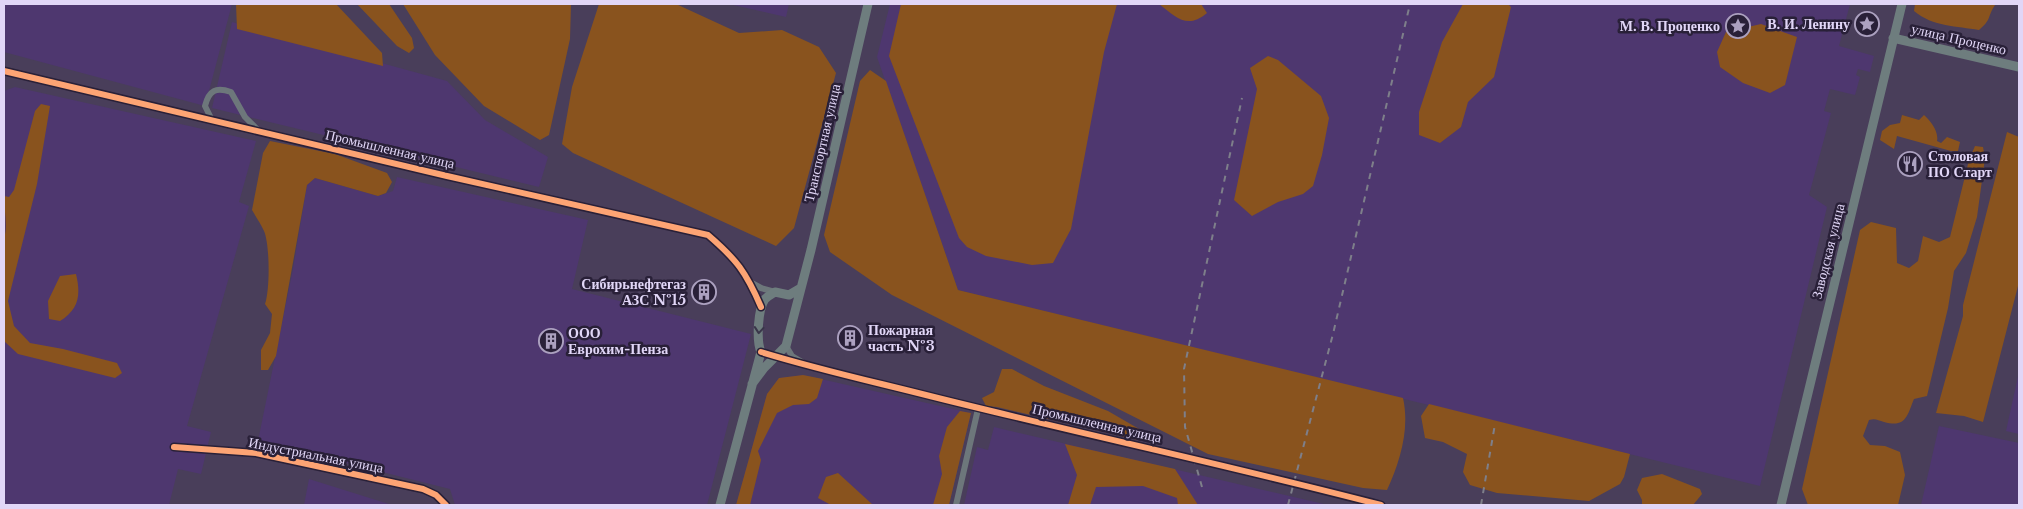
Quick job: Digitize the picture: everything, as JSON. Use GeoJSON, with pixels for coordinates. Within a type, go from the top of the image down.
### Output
{"type":"FeatureCollection","features":[{"type":"Feature","properties":{"kind":"street","name":"Транспортная улица"},"geometry":{"type":"LineString","coordinates":[[786,346],[868,4]]}},
{"type":"Feature","properties":{"kind":"street","name":"Заводская улица"},"geometry":{"type":"LineString","coordinates":[[1781,505],[1902,4]]}},
{"type":"Feature","properties":{"kind":"street","name":"улица Проценко"},"geometry":{"type":"LineString","coordinates":[[1893,38],[2019,67]]}},
{"type":"Feature","properties":{"kind":"street","name":"Промышленная улица"},"geometry":{"type":"LineString","coordinates":[[4,71],[708,235],[734,257],[750,282],[761,307]]}},
{"type":"Feature","properties":{"kind":"street"},"geometry":{"type":"LineString","coordinates":[[212,120],[205,106],[207,96],[213,90],[220,88],[231,92],[245,118],[260,132]]}},
{"type":"Feature","properties":{"kind":"street"},"geometry":{"type":"LineString","coordinates":[[750,282],[761,288],[789,295],[801,288]]}},
{"type":"Feature","properties":{"kind":"street"},"geometry":{"type":"LineString","coordinates":[[720,505],[761,352],[758,344],[761,307],[766,297],[775,292]]}},
{"type":"Feature","properties":{"kind":"street"},"geometry":{"type":"LineString","coordinates":[[789,295],[796,306]]}},
{"type":"Feature","properties":{"kind":"street"},"geometry":{"type":"LineString","coordinates":[[752,384],[764,368],[786,346],[792,356],[807,366]]}},
{"type":"Feature","properties":{"kind":"street","name":"Промышленная улица"},"geometry":{"type":"LineString","coordinates":[[761,352],[807,366],[978,409],[1177,454],[1381,505]]}},
{"type":"Feature","properties":{"kind":"street"},"geometry":{"type":"LineString","coordinates":[[956,505],[978,409]]}},
{"type":"Feature","properties":{"kind":"street","name":"Индустриальная улица"},"geometry":{"type":"LineString","coordinates":[[174,447],[256,453],[424,489],[436,495],[446,505]]}},
{"type":"Feature","properties":{"kind":"shaded area"},"geometry":{"type":"Polygon","coordinates":[[[4,4],[232,4],[205,106],[4,52],[4,4]]]}},
{"type":"Feature","properties":{"kind":"shaded area"},"geometry":{"type":"Polygon","coordinates":[[[236,4],[336,4],[382,53],[383,66],[237,29],[236,4]]]}},
{"type":"Feature","properties":{"kind":"shaded area"},"geometry":{"type":"Polygon","coordinates":[[[357,4],[389,4],[412,38],[414,48],[409,53],[397,46],[357,4]]]}},
{"type":"Feature","properties":{"kind":"shaded area"},"geometry":{"type":"Polygon","coordinates":[[[403,4],[571,4],[570,39],[549,135],[540,140],[484,106],[435,55],[403,4]]]}},
{"type":"Feature","properties":{"kind":"shaded area"},"geometry":{"type":"Polygon","coordinates":[[[599,4],[676,4],[739,33],[782,30],[819,47],[836,73],[794,228],[776,246],[573,153],[562,144],[572,87],[599,4]]]}},
{"type":"Feature","properties":{"kind":"shaded area"},"geometry":{"type":"Polygon","coordinates":[[[729,4],[789,4],[786,17],[729,4]]]}},
{"type":"Feature","properties":{"kind":"shaded area"},"geometry":{"type":"Polygon","coordinates":[[[890,4],[1850,4],[1839,46],[1874,56],[1870,72],[1858,69],[1856,75],[1860,77],[1855,95],[1830,89],[1824,111],[1831,113],[1809,195],[1827,207],[1760,486],[958,290],[877,57],[890,4]]]}},
{"type":"Feature","properties":{"kind":"shaded area"},"geometry":{"type":"Polygon","coordinates":[[[901,4],[1117,4],[1104,52],[1071,229],[1053,263],[1032,265],[986,256],[967,247],[959,238],[889,56],[901,4]]]}},
{"type":"Feature","properties":{"kind":"shaded area"},"geometry":{"type":"Polygon","coordinates":[[[1159,4],[1201,4],[1207,13],[1193,21],[1182,20],[1159,4]]]}},
{"type":"Feature","properties":{"kind":"shaded area"},"geometry":{"type":"Polygon","coordinates":[[[1463,4],[1508,4],[1511,7],[1494,77],[1468,102],[1461,127],[1440,143],[1419,135],[1419,112],[1442,42],[1463,4]]]}},
{"type":"Feature","properties":{"kind":"shaded area"},"geometry":{"type":"Polygon","coordinates":[[[1915,4],[1995,5],[1988,20],[1979,30],[1945,25],[1929,20],[1914,11],[1915,4]]]}},
{"type":"Feature","properties":{"kind":"shaded area"},"geometry":{"type":"Polygon","coordinates":[[[232,22],[447,81],[485,120],[548,157],[539,187],[212,108],[232,22]]]}},
{"type":"Feature","properties":{"kind":"shaded area"},"geometry":{"type":"Polygon","coordinates":[[[1761,24],[1797,37],[1785,85],[1770,93],[1743,83],[1720,67],[1717,52],[1726,32],[1761,24]]]}},
{"type":"Feature","properties":{"kind":"shaded area"},"geometry":{"type":"Polygon","coordinates":[[[1268,56],[1278,60],[1321,96],[1329,118],[1322,155],[1313,186],[1303,194],[1278,202],[1252,216],[1234,200],[1257,89],[1250,68],[1268,56]]]}},
{"type":"Feature","properties":{"kind":"shaded area"},"geometry":{"type":"Polygon","coordinates":[[[870,70],[886,81],[958,290],[1403,398],[1405,422],[1400,457],[1387,490],[1363,488],[1208,454],[892,295],[830,252],[824,235],[860,81],[870,70]]]}},
{"type":"Feature","properties":{"kind":"shaded area"},"geometry":{"type":"Polygon","coordinates":[[[15,87],[256,141],[239,202],[249,206],[187,426],[211,432],[201,474],[178,469],[169,505],[4,505],[4,91],[15,87]]]}},
{"type":"Feature","properties":{"kind":"shaded area"},"geometry":{"type":"Polygon","coordinates":[[[41,104],[50,106],[37,184],[8,301],[14,326],[30,343],[63,349],[117,363],[122,373],[115,378],[18,354],[4,341],[4,239],[6,223],[4,196],[9,197],[14,190],[35,111],[41,104]]]}},
{"type":"Feature","properties":{"kind":"shaded area"},"geometry":{"type":"Polygon","coordinates":[[[1902,115],[1919,120],[1924,115],[1934,127],[1937,141],[1941,143],[1947,137],[1960,142],[1958,151],[1951,151],[1897,136],[1894,149],[1880,140],[1882,131],[1890,125],[1900,123],[1902,115]]]}},
{"type":"Feature","properties":{"kind":"shaded area"},"geometry":{"type":"Polygon","coordinates":[[[2007,132],[2019,137],[2019,282],[1983,422],[1964,416],[1936,413],[1963,316],[1963,305],[2007,132]]]}},
{"type":"Feature","properties":{"kind":"shaded area"},"geometry":{"type":"Polygon","coordinates":[[[270,141],[335,154],[387,173],[392,182],[386,193],[378,196],[315,178],[307,185],[276,356],[268,370],[261,370],[261,350],[270,333],[272,314],[265,304],[269,268],[266,238],[263,228],[252,210],[263,153],[270,141]]]}},
{"type":"Feature","properties":{"kind":"shaded area"},"geometry":{"type":"Polygon","coordinates":[[[1975,146],[1983,147],[1985,158],[1977,217],[1966,253],[1954,271],[1948,308],[1927,396],[1914,399],[1905,419],[1901,422],[1891,423],[1875,419],[1869,420],[1863,436],[1870,445],[1885,446],[1900,452],[1905,475],[1898,505],[1808,505],[1802,489],[1860,230],[1871,222],[1896,228],[1897,263],[1909,268],[1918,261],[1923,236],[1939,242],[1950,237],[1969,160],[1975,146]]]}},
{"type":"Feature","properties":{"kind":"shaded area"},"geometry":{"type":"Polygon","coordinates":[[[397,177],[588,220],[572,289],[751,334],[707,505],[455,505],[450,489],[258,441],[293,269],[307,185],[315,178],[378,196],[393,191],[397,177]]]}},
{"type":"Feature","properties":{"kind":"shaded area"},"geometry":{"type":"Polygon","coordinates":[[[76,274],[78,295],[75,306],[60,321],[49,319],[48,301],[60,276],[76,274]]]}},
{"type":"Feature","properties":{"kind":"shaded area"},"geometry":{"type":"Polygon","coordinates":[[[1002,369],[1012,369],[1044,386],[1108,411],[1146,433],[1147,438],[1138,440],[986,406],[982,398],[994,392],[1002,369]]]}},
{"type":"Feature","properties":{"kind":"shaded area"},"geometry":{"type":"Polygon","coordinates":[[[2019,372],[2019,434],[2006,431],[2019,372]]]}},
{"type":"Feature","properties":{"kind":"shaded area"},"geometry":{"type":"Polygon","coordinates":[[[803,375],[971,413],[949,505],[736,505],[767,394],[779,378],[803,375]]]}},
{"type":"Feature","properties":{"kind":"shaded area"},"geometry":{"type":"Polygon","coordinates":[[[803,375],[823,379],[817,398],[809,404],[793,405],[777,413],[758,451],[761,460],[750,505],[736,505],[767,394],[779,378],[803,375]]]}},
{"type":"Feature","properties":{"kind":"shaded area"},"geometry":{"type":"Polygon","coordinates":[[[1429,404],[1630,454],[1624,477],[1620,484],[1589,501],[1497,493],[1470,485],[1463,472],[1467,454],[1443,442],[1425,438],[1421,416],[1429,404]]]}},
{"type":"Feature","properties":{"kind":"shaded area"},"geometry":{"type":"Polygon","coordinates":[[[960,411],[971,413],[949,505],[933,505],[942,474],[939,456],[947,427],[960,411]]]}},
{"type":"Feature","properties":{"kind":"shaded area"},"geometry":{"type":"Polygon","coordinates":[[[1939,426],[2019,443],[2019,505],[1921,505],[1939,426]]]}},
{"type":"Feature","properties":{"kind":"shaded area"},"geometry":{"type":"Polygon","coordinates":[[[994,427],[1328,505],[964,505],[977,447],[988,450],[994,427]]]}},
{"type":"Feature","properties":{"kind":"shaded area"},"geometry":{"type":"Polygon","coordinates":[[[1065,444],[1175,469],[1198,505],[1178,505],[1177,498],[1143,486],[1096,487],[1090,505],[1068,505],[1077,475],[1065,444]]]}},
{"type":"Feature","properties":{"kind":"shaded area"},"geometry":{"type":"Polygon","coordinates":[[[838,473],[873,505],[831,505],[818,498],[826,477],[838,473]]]}},
{"type":"Feature","properties":{"kind":"shaded area"},"geometry":{"type":"Polygon","coordinates":[[[1662,474],[1700,489],[1702,494],[1693,505],[1642,505],[1642,500],[1637,490],[1642,478],[1662,474]]]}},
{"type":"Feature","properties":{"kind":"shaded area"},"geometry":{"type":"Polygon","coordinates":[[[309,479],[392,505],[304,505],[309,479]]]}},
{"type":"Feature","properties":{"kind":"railway"},"geometry":{"type":"LineString","coordinates":[[1288,505],[1333,334],[1410,4]]}},
{"type":"Feature","properties":{"kind":"railway"},"geometry":{"type":"LineString","coordinates":[[1202,487],[1185,427],[1184,369],[1242,98]]}},
{"type":"Feature","properties":{"kind":"railway"},"geometry":{"type":"LineString","coordinates":[[1481,505],[1495,424]]}},
{"type":"Feature","properties":{"kind":"cycle path"},"geometry":{"type":"LineString","coordinates":[[4,71],[447,176],[708,235],[740,267],[761,307]]}},
{"type":"Feature","properties":{"kind":"cycle path"},"geometry":{"type":"LineString","coordinates":[[761,352],[820,369],[1381,505]]}},
{"type":"Feature","properties":{"kind":"cycle path"},"geometry":{"type":"LineString","coordinates":[[174,447],[256,453],[423,489],[436,495],[446,505]]}},
{"type":"Feature","properties":{"kind":"place","name":"В. И. Ленину"},"geometry":{"type":"Point","coordinates":[1867,24]}},
{"type":"Feature","properties":{"kind":"place","name":"М. В. Проценко"},"geometry":{"type":"Point","coordinates":[1738,26]}},
{"type":"Feature","properties":{"kind":"place","name":"Столовая ПО Старт"},"geometry":{"type":"Point","coordinates":[1910,164]}},
{"type":"Feature","properties":{"kind":"place","name":"Сибирьнефтегаз АЗС №15"},"geometry":{"type":"Point","coordinates":[704,292]}},
{"type":"Feature","properties":{"kind":"place","name":"Пожарная часть №3"},"geometry":{"type":"Point","coordinates":[850,338]}},
{"type":"Feature","properties":{"kind":"place","name":"ООО Еврохим-Пенза"},"geometry":{"type":"Point","coordinates":[551,341]}}]}
